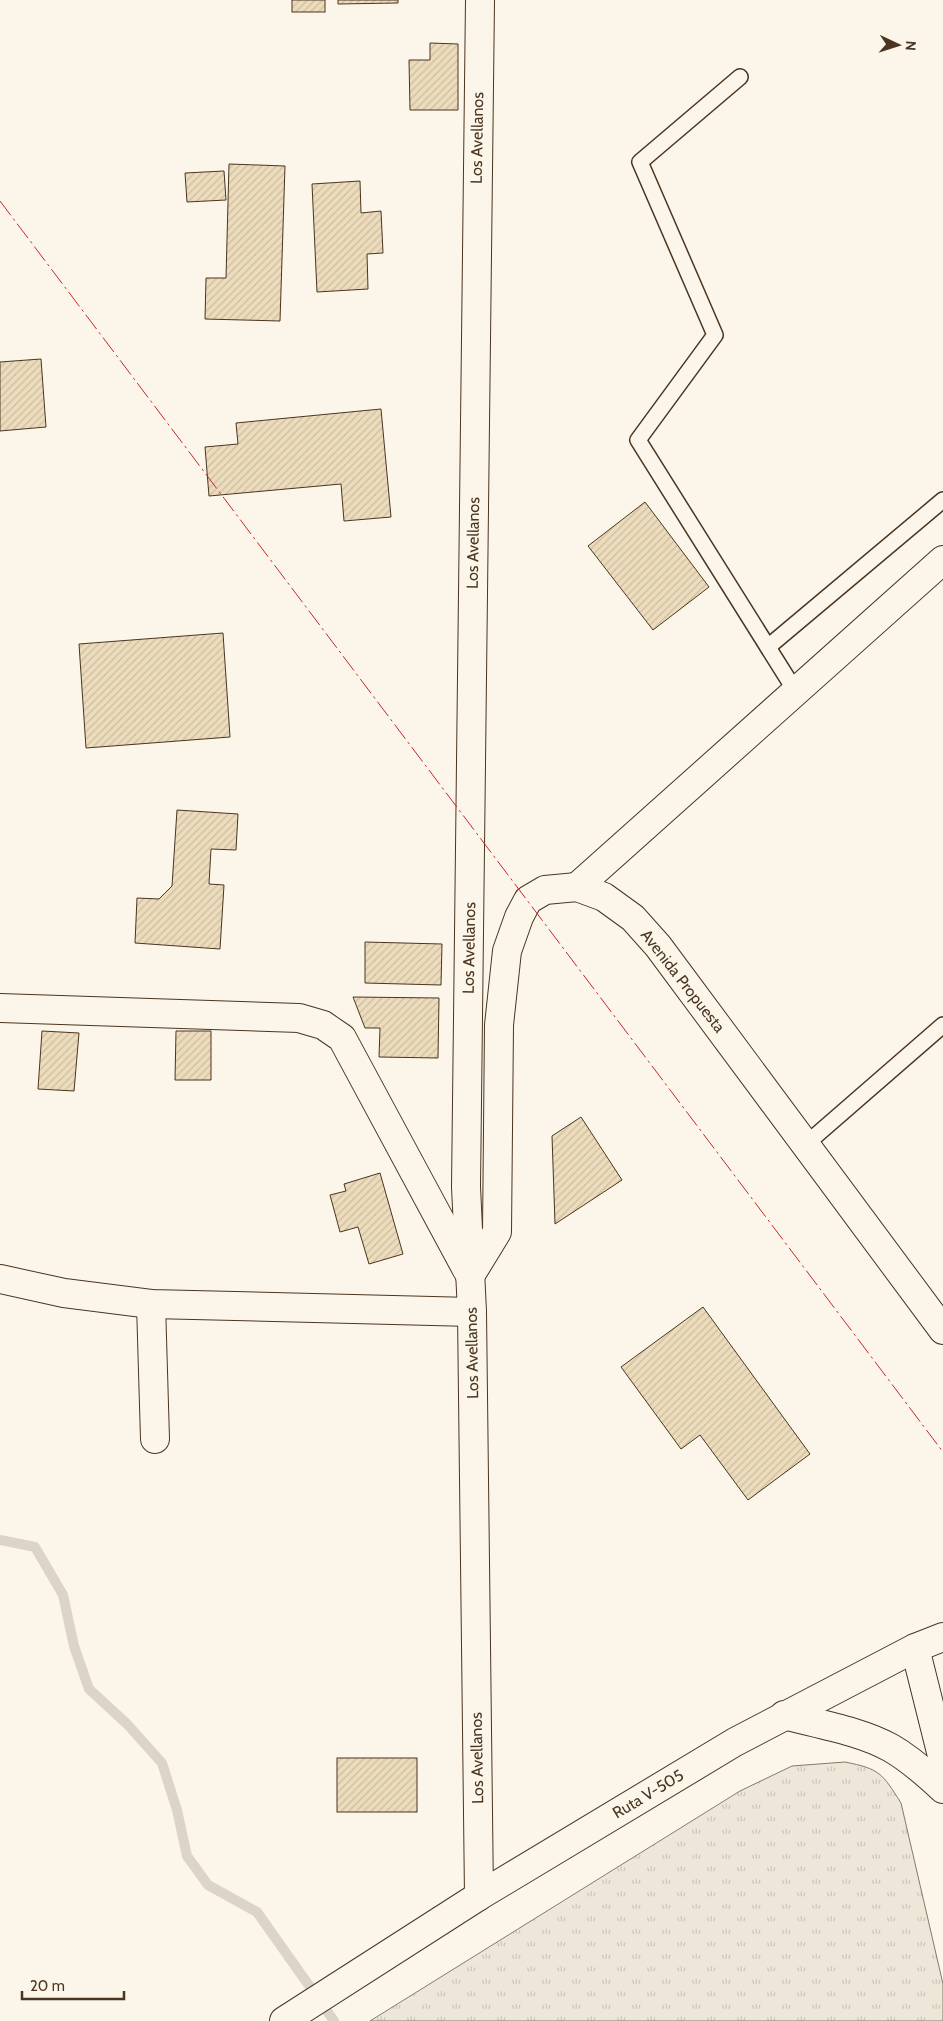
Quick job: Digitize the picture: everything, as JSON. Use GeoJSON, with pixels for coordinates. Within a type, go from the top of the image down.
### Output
{"type":"FeatureCollection","features":[{"type":"Feature","properties":{"kind":"street","name":"Los Avellanos"},"geometry":{"type":"LineString","coordinates":[[479,1896],[472,1312],[466,1187],[480,0]]}},
{"type":"Feature","properties":{"kind":"street"},"geometry":{"type":"LineString","coordinates":[[577,887],[943,560]]}},
{"type":"Feature","properties":{"kind":"street","name":"Avenida Propuesta"},"geometry":{"type":"LineString","coordinates":[[470,1276],[497,1232],[499,1025],[507,951],[519,917],[528,900],[545,890],[577,887],[604,897],[632,918],[658,946],[943,1330]]}},
{"type":"Feature","properties":{"kind":"street"},"geometry":{"type":"LineString","coordinates":[[0,1008],[298,1018],[323,1025],[342,1038],[470,1276]]}},
{"type":"Feature","properties":{"kind":"street"},"geometry":{"type":"LineString","coordinates":[[0,1279],[64,1293],[151,1304],[472,1312]]}},
{"type":"Feature","properties":{"kind":"street"},"geometry":{"type":"LineString","coordinates":[[151,1304],[155,1439]]}},
{"type":"Feature","properties":{"kind":"street","name":"Ruta V-505"},"geometry":{"type":"LineString","coordinates":[[284,2021],[479,1896],[735,1742],[915,1648],[943,1637]]}},
{"type":"Feature","properties":{"kind":"street"},"geometry":{"type":"LineString","coordinates":[[915,1648],[943,1760]]}},
{"type":"Feature","properties":{"kind":"street"},"geometry":{"type":"LineString","coordinates":[[784,1715],[872,1739],[891,1748],[920,1768],[943,1788]]}},
{"type":"Feature","properties":{"kind":"lane"},"geometry":{"type":"LineString","coordinates":[[740,76],[640,162],[715,335],[638,440],[796,692]]}},
{"type":"Feature","properties":{"kind":"lane"},"geometry":{"type":"LineString","coordinates":[[768,647],[943,500]]}},
{"type":"Feature","properties":{"kind":"lane"},"geometry":{"type":"LineString","coordinates":[[806,1145],[943,1025]]}},
{"type":"Feature","properties":{"kind":"green space"},"geometry":{"type":"Polygon","coordinates":[[[845,1762],[866,1767],[879,1774],[901,1803],[943,1984],[943,2021],[370,2021],[740,1791],[792,1766],[845,1762]]]}},
{"type":"Feature","properties":{"kind":"building"},"geometry":{"type":"Polygon","coordinates":[[[292,0],[325,0],[325,12],[292,12],[292,0]]]}},
{"type":"Feature","properties":{"kind":"building"},"geometry":{"type":"Polygon","coordinates":[[[338,0],[398,0],[398,3],[338,4],[338,0]]]}},
{"type":"Feature","properties":{"kind":"building"},"geometry":{"type":"Polygon","coordinates":[[[430,43],[458,44],[458,110],[410,110],[409,60],[430,60],[430,43]]]}},
{"type":"Feature","properties":{"kind":"building"},"geometry":{"type":"Polygon","coordinates":[[[229,164],[285,166],[280,321],[205,319],[206,278],[226,278],[229,164]]]}},
{"type":"Feature","properties":{"kind":"building"},"geometry":{"type":"Polygon","coordinates":[[[224,171],[226,200],[187,202],[185,173],[224,171]]]}},
{"type":"Feature","properties":{"kind":"building"},"geometry":{"type":"Polygon","coordinates":[[[360,181],[361,213],[381,211],[383,253],[367,254],[368,289],[317,292],[312,184],[360,181]]]}},
{"type":"Feature","properties":{"kind":"building"},"geometry":{"type":"Polygon","coordinates":[[[41,359],[46,427],[0,431],[0,362],[41,359]]]}},
{"type":"Feature","properties":{"kind":"building"},"geometry":{"type":"Polygon","coordinates":[[[381,409],[391,517],[344,521],[341,484],[209,496],[205,447],[238,444],[236,423],[381,409]]]}},
{"type":"Feature","properties":{"kind":"building"},"geometry":{"type":"Polygon","coordinates":[[[645,502],[709,587],[653,630],[588,546],[645,502]]]}},
{"type":"Feature","properties":{"kind":"building"},"geometry":{"type":"Polygon","coordinates":[[[223,633],[230,737],[86,748],[79,644],[223,633]]]}},
{"type":"Feature","properties":{"kind":"building"},"geometry":{"type":"Polygon","coordinates":[[[177,810],[238,814],[236,850],[211,849],[209,884],[224,885],[220,949],[135,943],[137,898],[159,899],[172,886],[177,810]]]}},
{"type":"Feature","properties":{"kind":"building"},"geometry":{"type":"Polygon","coordinates":[[[365,942],[442,944],[441,985],[365,983],[365,942]]]}},
{"type":"Feature","properties":{"kind":"building"},"geometry":{"type":"Polygon","coordinates":[[[353,997],[439,998],[438,1058],[379,1057],[380,1028],[365,1028],[353,997]]]}},
{"type":"Feature","properties":{"kind":"building"},"geometry":{"type":"Polygon","coordinates":[[[42,1031],[79,1033],[74,1091],[38,1089],[42,1031]]]}},
{"type":"Feature","properties":{"kind":"building"},"geometry":{"type":"Polygon","coordinates":[[[176,1031],[211,1031],[211,1080],[175,1080],[176,1031]]]}},
{"type":"Feature","properties":{"kind":"building"},"geometry":{"type":"Polygon","coordinates":[[[581,1117],[622,1180],[555,1224],[552,1136],[581,1117]]]}},
{"type":"Feature","properties":{"kind":"building"},"geometry":{"type":"Polygon","coordinates":[[[380,1173],[403,1254],[369,1264],[358,1227],[340,1232],[330,1195],[346,1191],[344,1184],[380,1173]]]}},
{"type":"Feature","properties":{"kind":"building"},"geometry":{"type":"Polygon","coordinates":[[[703,1307],[810,1454],[748,1500],[700,1435],[681,1449],[621,1367],[703,1307]]]}},
{"type":"Feature","properties":{"kind":"building"},"geometry":{"type":"Polygon","coordinates":[[[337,1758],[417,1758],[417,1812],[337,1812],[337,1758]]]}},
{"type":"Feature","properties":{"kind":"waterway"},"geometry":{"type":"LineString","coordinates":[[0,1540],[35,1547],[63,1595],[74,1646],[89,1689],[127,1724],[162,1763],[177,1810],[187,1856],[208,1885],[257,1912],[334,2021]]}},
{"type":"Feature","properties":{"kind":"power"},"geometry":{"type":"LineString","coordinates":[[0,201],[943,1452]]}}]}
